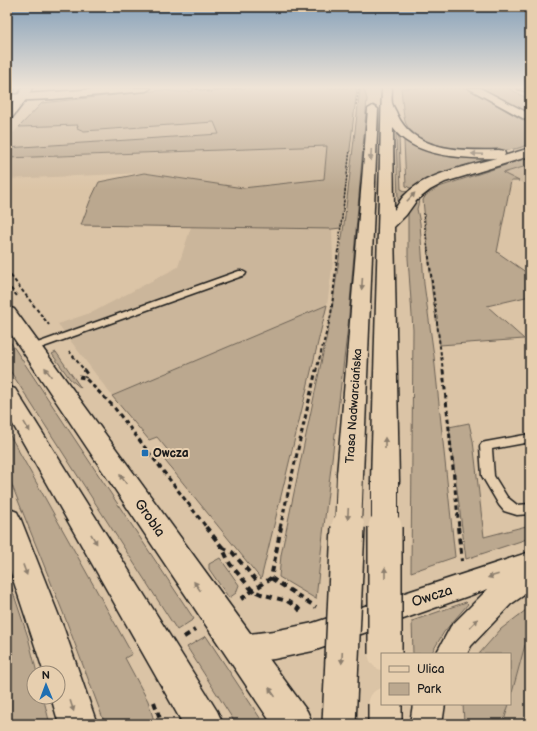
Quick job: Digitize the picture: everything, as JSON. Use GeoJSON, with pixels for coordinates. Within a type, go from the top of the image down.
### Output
{"type":"FeatureCollection","features":[{"type":"Feature","properties":{"kind":"main road","name":"Trasa Nadwarciańska"},"geometry":{"type":"LineString","coordinates":[[339,724],[350,475],[373,122]]}},
{"type":"Feature","properties":{"kind":"main road"},"geometry":{"type":"LineString","coordinates":[[385,653],[387,122]]}},
{"type":"Feature","properties":{"kind":"main road"},"geometry":{"type":"LineString","coordinates":[[396,122],[400,131],[407,137],[424,145],[450,151],[482,154],[530,151]]}},
{"type":"Feature","properties":{"kind":"main road"},"geometry":{"type":"LineString","coordinates":[[386,226],[401,212],[410,198],[425,187],[440,179],[530,151]]}},
{"type":"Feature","properties":{"kind":"main road","name":"Grobla"},"geometry":{"type":"LineString","coordinates":[[7,313],[294,724]]}},
{"type":"Feature","properties":{"kind":"main road"},"geometry":{"type":"LineString","coordinates":[[7,394],[204,724]]}},
{"type":"Feature","properties":{"kind":"main road"},"geometry":{"type":"LineString","coordinates":[[7,520],[47,629],[78,724]]}},
{"type":"Feature","properties":{"kind":"main road"},"geometry":{"type":"LineString","coordinates":[[385,705],[385,724]]}},
{"type":"Feature","properties":{"kind":"street","name":"Owcza"},"geometry":{"type":"LineString","coordinates":[[241,649],[274,645],[313,637],[530,563]]}},
{"type":"Feature","properties":{"kind":"street"},"geometry":{"type":"LineString","coordinates":[[452,653],[461,636],[501,595],[530,576]]}},
{"type":"Feature","properties":{"kind":"street"},"geometry":{"type":"LineString","coordinates":[[426,724],[430,705]]}},
{"type":"Feature","properties":{"kind":"lane"},"geometry":{"type":"LineString","coordinates":[[32,348],[242,273]]}},
{"type":"Feature","properties":{"kind":"lane"},"geometry":{"type":"LineString","coordinates":[[530,438],[486,446],[488,476],[503,501],[509,507],[517,510],[530,509]]}},
{"type":"Feature","properties":{"kind":"path"},"geometry":{"type":"LineString","coordinates":[[218,615],[271,578],[280,529],[317,366],[331,315],[350,147]]}},
{"type":"Feature","properties":{"kind":"path"},"geometry":{"type":"LineString","coordinates":[[423,210],[440,345],[462,563]]}},
{"type":"Feature","properties":{"kind":"path"},"geometry":{"type":"LineString","coordinates":[[85,378],[113,406],[222,547],[232,552],[260,585]]}},
{"type":"Feature","properties":{"kind":"path"},"geometry":{"type":"LineString","coordinates":[[271,578],[322,611]]}},
{"type":"Feature","properties":{"kind":"shaded area"},"geometry":{"type":"Polygon","coordinates":[[[214,122],[219,134],[7,148],[7,139],[19,127],[78,125],[107,130],[214,122]]]}},
{"type":"Feature","properties":{"kind":"shaded area"},"geometry":{"type":"Polygon","coordinates":[[[327,146],[324,179],[243,188],[144,173],[7,179],[7,158],[327,146]]]}},
{"type":"Feature","properties":{"kind":"shaded area"},"geometry":{"type":"Polygon","coordinates":[[[530,165],[530,187],[503,173],[530,165]]]}},
{"type":"Feature","properties":{"kind":"shaded area"},"geometry":{"type":"Polygon","coordinates":[[[191,227],[332,229],[333,261],[327,305],[112,396],[58,324],[93,312],[178,267],[191,227]]]}},
{"type":"Feature","properties":{"kind":"shaded area"},"geometry":{"type":"Polygon","coordinates":[[[530,642],[530,724],[503,724],[508,705],[511,705],[511,695],[525,645],[530,642]]]}},
{"type":"Feature","properties":{"kind":"green space"},"geometry":{"type":"Polygon","coordinates":[[[24,122],[212,122],[84,131],[77,128],[78,125],[19,127],[24,122]]]}},
{"type":"Feature","properties":{"kind":"green space"},"geometry":{"type":"Polygon","coordinates":[[[214,122],[353,122],[341,228],[81,225],[99,182],[144,173],[243,188],[324,179],[327,146],[7,158],[7,148],[219,134],[214,122]]]}},
{"type":"Feature","properties":{"kind":"green space"},"geometry":{"type":"Polygon","coordinates":[[[356,122],[365,122],[348,326],[316,599],[279,577],[281,555],[331,315],[356,122]]]}},
{"type":"Feature","properties":{"kind":"green space"},"geometry":{"type":"Polygon","coordinates":[[[405,122],[527,122],[530,124],[530,143],[510,150],[478,151],[460,149],[442,146],[426,141],[414,133],[405,122]]]}},
{"type":"Feature","properties":{"kind":"green space"},"geometry":{"type":"Polygon","coordinates":[[[396,134],[399,137],[401,189],[407,192],[398,201],[396,134]]]}},
{"type":"Feature","properties":{"kind":"green space"},"geometry":{"type":"Polygon","coordinates":[[[406,140],[415,145],[501,157],[426,181],[412,189],[406,186],[404,141],[406,140]]]}},
{"type":"Feature","properties":{"kind":"green space"},"geometry":{"type":"Polygon","coordinates":[[[530,157],[530,165],[503,173],[519,181],[511,181],[497,252],[530,275],[530,296],[487,306],[524,339],[440,345],[432,292],[423,200],[426,195],[439,187],[530,157]]]}},
{"type":"Feature","properties":{"kind":"green space"},"geometry":{"type":"Polygon","coordinates":[[[420,197],[417,209],[420,223],[424,284],[434,356],[455,557],[411,572],[413,330],[408,258],[408,210],[420,197]]]}},
{"type":"Feature","properties":{"kind":"green space"},"geometry":{"type":"Polygon","coordinates":[[[327,305],[261,579],[162,457],[170,453],[157,437],[149,440],[112,396],[327,305]]]}},
{"type":"Feature","properties":{"kind":"green space"},"geometry":{"type":"Polygon","coordinates":[[[7,337],[194,619],[177,630],[7,366],[7,337]]]}},
{"type":"Feature","properties":{"kind":"green space"},"geometry":{"type":"Polygon","coordinates":[[[56,352],[81,388],[70,379],[52,354],[56,352]]]}},
{"type":"Feature","properties":{"kind":"green space"},"geometry":{"type":"Polygon","coordinates":[[[469,423],[473,441],[484,537],[530,525],[530,538],[466,559],[449,427],[469,423]]]}},
{"type":"Feature","properties":{"kind":"green space"},"geometry":{"type":"Polygon","coordinates":[[[7,430],[132,654],[125,658],[148,701],[155,724],[105,724],[66,620],[7,473],[7,430]]]}},
{"type":"Feature","properties":{"kind":"green space"},"geometry":{"type":"Polygon","coordinates":[[[220,558],[239,585],[236,593],[229,598],[209,569],[209,564],[220,558]]]}},
{"type":"Feature","properties":{"kind":"green space"},"geometry":{"type":"Polygon","coordinates":[[[7,574],[28,637],[35,665],[26,665],[26,705],[45,705],[50,724],[7,724],[7,574]]]}},
{"type":"Feature","properties":{"kind":"green space"},"geometry":{"type":"Polygon","coordinates":[[[466,602],[468,604],[444,632],[432,653],[413,653],[412,621],[466,602]]]}},
{"type":"Feature","properties":{"kind":"green space"},"geometry":{"type":"Polygon","coordinates":[[[530,607],[530,642],[525,645],[511,696],[511,653],[480,653],[501,629],[530,607]]]}},
{"type":"Feature","properties":{"kind":"green space"},"geometry":{"type":"Polygon","coordinates":[[[206,636],[264,724],[236,724],[187,647],[206,636]]]}},
{"type":"Feature","properties":{"kind":"green space"},"geometry":{"type":"Polygon","coordinates":[[[463,705],[509,705],[503,724],[464,724],[463,705]]]}},
{"type":"Feature","properties":{"kind":"place","name":"Owcza"},"geometry":{"type":"Point","coordinates":[145,453]}}]}
